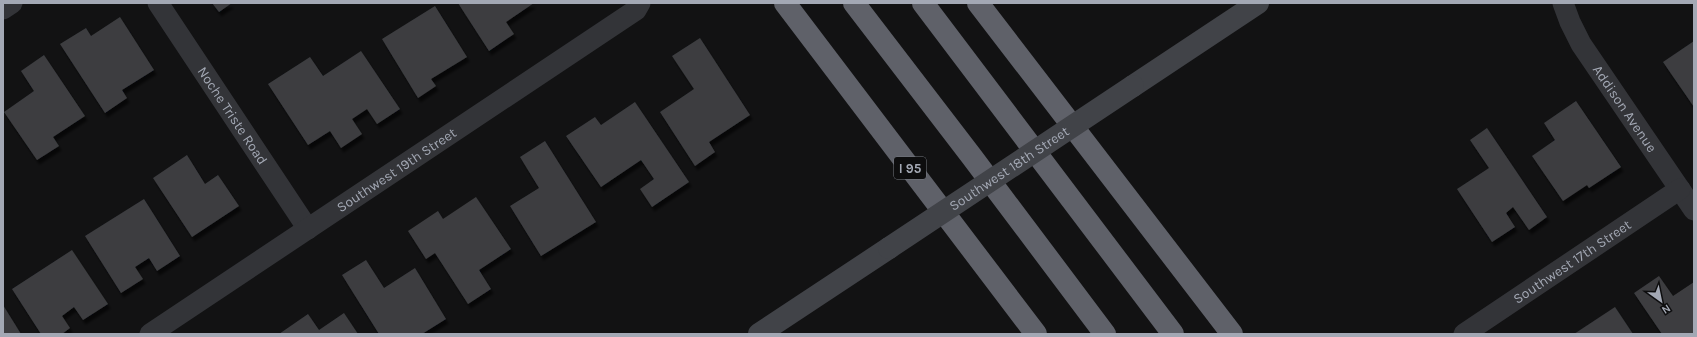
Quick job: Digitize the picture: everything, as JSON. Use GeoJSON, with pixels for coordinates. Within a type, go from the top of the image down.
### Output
{"type":"FeatureCollection","features":[{"type":"Feature","properties":{"kind":"highway","name":"I 95"},"geometry":{"type":"LineString","coordinates":[[785,3],[1036,334]]}},
{"type":"Feature","properties":{"kind":"highway"},"geometry":{"type":"LineString","coordinates":[[854,3],[968,151],[1105,334]]}},
{"type":"Feature","properties":{"kind":"highway"},"geometry":{"type":"LineString","coordinates":[[923,3],[1173,334]]}},
{"type":"Feature","properties":{"kind":"highway"},"geometry":{"type":"LineString","coordinates":[[978,3],[1232,334]]}},
{"type":"Feature","properties":{"kind":"main road","name":"Southwest 18th Street"},"geometry":{"type":"LineString","coordinates":[[759,334],[1258,3]]}},
{"type":"Feature","properties":{"kind":"street"},"geometry":{"type":"LineString","coordinates":[[3,9],[12,3]]}},
{"type":"Feature","properties":{"kind":"street","name":"Noche Triste Road"},"geometry":{"type":"LineString","coordinates":[[158,3],[308,229]]}},
{"type":"Feature","properties":{"kind":"street","name":"Southwest 19th Street"},"geometry":{"type":"LineString","coordinates":[[150,334],[636,10],[640,3]]}},
{"type":"Feature","properties":{"kind":"street","name":"Addison Avenue"},"geometry":{"type":"LineString","coordinates":[[1563,3],[1570,22],[1581,44],[1694,210]]}},
{"type":"Feature","properties":{"kind":"street","name":"Southwest 17th Street"},"geometry":{"type":"LineString","coordinates":[[1464,334],[1680,189]]}},
{"type":"Feature","properties":{"kind":"building"},"geometry":{"type":"Polygon","coordinates":[[[212,3],[232,3],[219,12],[212,3]]]}},
{"type":"Feature","properties":{"kind":"building"},"geometry":{"type":"Polygon","coordinates":[[[458,3],[534,3],[506,22],[514,34],[489,51],[458,3]]]}},
{"type":"Feature","properties":{"kind":"building"},"geometry":{"type":"Polygon","coordinates":[[[435,6],[467,57],[431,79],[436,86],[418,98],[382,39],[435,6]]]}},
{"type":"Feature","properties":{"kind":"building"},"geometry":{"type":"Polygon","coordinates":[[[120,17],[154,70],[122,90],[127,98],[105,113],[60,44],[86,28],[91,36],[120,17]]]}},
{"type":"Feature","properties":{"kind":"building"},"geometry":{"type":"Polygon","coordinates":[[[700,38],[750,115],[709,142],[715,152],[695,166],[660,112],[694,89],[672,56],[700,38]]]}},
{"type":"Feature","properties":{"kind":"building"},"geometry":{"type":"Polygon","coordinates":[[[1694,41],[1694,107],[1663,62],[1694,41]]]}},
{"type":"Feature","properties":{"kind":"building"},"geometry":{"type":"Polygon","coordinates":[[[361,51],[400,109],[377,124],[367,109],[352,119],[362,134],[341,148],[330,131],[308,145],[268,84],[310,57],[323,76],[361,51]]]}},
{"type":"Feature","properties":{"kind":"building"},"geometry":{"type":"Polygon","coordinates":[[[44,55],[85,116],[53,137],[59,146],[37,160],[4,112],[34,91],[21,71],[44,55]]]}},
{"type":"Feature","properties":{"kind":"building"},"geometry":{"type":"Polygon","coordinates":[[[1576,101],[1621,167],[1589,188],[1587,185],[1563,201],[1532,156],[1555,140],[1544,123],[1576,101]]]}},
{"type":"Feature","properties":{"kind":"building"},"geometry":{"type":"Polygon","coordinates":[[[635,102],[689,182],[652,207],[640,189],[654,179],[641,160],[601,187],[566,136],[595,117],[601,125],[635,102]]]}},
{"type":"Feature","properties":{"kind":"building"},"geometry":{"type":"Polygon","coordinates":[[[1487,128],[1547,217],[1529,230],[1513,207],[1506,213],[1515,227],[1492,242],[1457,189],[1489,168],[1470,140],[1487,128]]]}},
{"type":"Feature","properties":{"kind":"building"},"geometry":{"type":"Polygon","coordinates":[[[545,141],[596,222],[541,256],[510,206],[539,188],[520,157],[545,141]]]}},
{"type":"Feature","properties":{"kind":"building"},"geometry":{"type":"Polygon","coordinates":[[[187,155],[205,184],[218,175],[239,206],[192,237],[153,178],[187,155]]]}},
{"type":"Feature","properties":{"kind":"building"},"geometry":{"type":"Polygon","coordinates":[[[476,197],[511,249],[479,270],[491,289],[468,304],[435,253],[426,259],[408,231],[438,211],[443,219],[476,197]]]}},
{"type":"Feature","properties":{"kind":"building"},"geometry":{"type":"Polygon","coordinates":[[[144,199],[180,256],[157,271],[149,258],[135,267],[143,279],[121,293],[85,236],[144,199]]]}},
{"type":"Feature","properties":{"kind":"building"},"geometry":{"type":"Polygon","coordinates":[[[72,250],[108,304],[83,320],[74,307],[62,316],[70,328],[62,334],[41,334],[12,289],[72,250]]]}},
{"type":"Feature","properties":{"kind":"building"},"geometry":{"type":"Polygon","coordinates":[[[366,260],[384,288],[415,268],[446,319],[422,334],[379,334],[342,275],[366,260]]]}},
{"type":"Feature","properties":{"kind":"building"},"geometry":{"type":"Polygon","coordinates":[[[1659,276],[1673,296],[1694,282],[1694,334],[1662,334],[1634,293],[1659,276]]]}},
{"type":"Feature","properties":{"kind":"building"},"geometry":{"type":"Polygon","coordinates":[[[3,305],[21,334],[3,334],[3,305]]]}},
{"type":"Feature","properties":{"kind":"building"},"geometry":{"type":"Polygon","coordinates":[[[1615,307],[1633,334],[1574,334],[1615,307]]]}},
{"type":"Feature","properties":{"kind":"building"},"geometry":{"type":"Polygon","coordinates":[[[344,313],[358,334],[279,334],[308,314],[319,330],[344,313]]]}}]}
